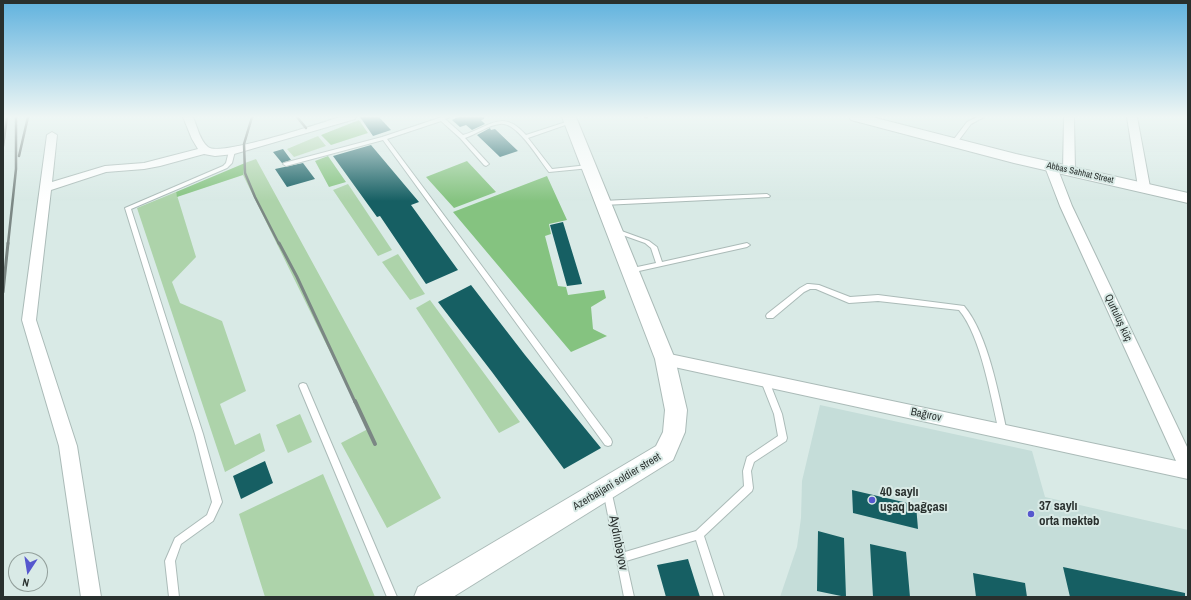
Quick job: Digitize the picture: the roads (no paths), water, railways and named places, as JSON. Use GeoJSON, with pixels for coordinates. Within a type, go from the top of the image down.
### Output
{"type":"FeatureCollection","features":[{"type":"Feature","properties":{"kind":"main road","name":"Azerbaijani soldier street"},"geometry":{"type":"LineString","coordinates":[[428,597],[665,453],[674,432],[676,410],[665,359],[580,145]]}},
{"type":"Feature","properties":{"kind":"main road","name":"Abbas Sahhat Street"},"geometry":{"type":"LineString","coordinates":[[962,145],[1188,198]]}},
{"type":"Feature","properties":{"kind":"street"},"geometry":{"type":"LineString","coordinates":[[51,145],[29,320],[68,446],[91,597]]}},
{"type":"Feature","properties":{"kind":"street"},"geometry":{"type":"LineString","coordinates":[[201,145],[205,150]]}},
{"type":"Feature","properties":{"kind":"street"},"geometry":{"type":"LineString","coordinates":[[46,188],[105,169],[144,166],[205,150],[214,152],[232,151],[253,145]]}},
{"type":"Feature","properties":{"kind":"street"},"geometry":{"type":"LineString","coordinates":[[1069,171],[1070,145]]}},
{"type":"Feature","properties":{"kind":"street"},"geometry":{"type":"LineString","coordinates":[[1137,145],[1144,187]]}},
{"type":"Feature","properties":{"kind":"street","name":"Qurtuluş küç"},"geometry":{"type":"LineString","coordinates":[[1051,167],[1066,206],[1188,470]]}},
{"type":"Feature","properties":{"kind":"street","name":"Bağırov"},"geometry":{"type":"LineString","coordinates":[[665,359],[1003,432],[1188,470]]}},
{"type":"Feature","properties":{"kind":"lane"},"geometry":{"type":"LineString","coordinates":[[286,164],[358,145]]}},
{"type":"Feature","properties":{"kind":"lane"},"geometry":{"type":"LineString","coordinates":[[389,145],[608,442]]}},
{"type":"Feature","properties":{"kind":"lane"},"geometry":{"type":"LineString","coordinates":[[469,145],[486,164]]}},
{"type":"Feature","properties":{"kind":"lane"},"geometry":{"type":"LineString","coordinates":[[532,145],[550,171],[588,167]]}},
{"type":"Feature","properties":{"kind":"lane"},"geometry":{"type":"LineString","coordinates":[[174,597],[170,561],[178,541],[210,518],[217,502],[199,434],[128,208],[225,167],[229,163],[232,151]]}},
{"type":"Feature","properties":{"kind":"lane"},"geometry":{"type":"LineString","coordinates":[[602,204],[630,201],[767,196]]}},
{"type":"Feature","properties":{"kind":"lane"},"geometry":{"type":"LineString","coordinates":[[613,230],[647,242],[654,247],[660,265]]}},
{"type":"Feature","properties":{"kind":"lane"},"geometry":{"type":"LineString","coordinates":[[630,271],[747,245]]}},
{"type":"Feature","properties":{"kind":"lane"},"geometry":{"type":"LineString","coordinates":[[770,316],[809,286],[817,287],[849,300],[878,298],[961,308],[966,313],[978,336],[1003,432]]}},
{"type":"Feature","properties":{"kind":"lane"},"geometry":{"type":"LineString","coordinates":[[621,558],[699,535],[749,488],[747,471],[750,460],[783,438],[778,414],[765,380]]}},
{"type":"Feature","properties":{"kind":"lane"},"geometry":{"type":"LineString","coordinates":[[303,386],[392,597]]}},
{"type":"Feature","properties":{"kind":"lane","name":"Aydınbəyov"},"geometry":{"type":"LineString","coordinates":[[606,488],[629,597]]}},
{"type":"Feature","properties":{"kind":"lane"},"geometry":{"type":"LineString","coordinates":[[699,535],[719,597]]}},
{"type":"Feature","properties":{"kind":"railway"},"geometry":{"type":"LineString","coordinates":[[8,244],[16,169],[16,145]]}},
{"type":"Feature","properties":{"kind":"railway"},"geometry":{"type":"LineString","coordinates":[[19,156],[22,145]]}},
{"type":"Feature","properties":{"kind":"railway"},"geometry":{"type":"LineString","coordinates":[[244,145],[245,173],[255,197],[279,244]]}},
{"type":"Feature","properties":{"kind":"railway"},"geometry":{"type":"LineString","coordinates":[[3,292],[8,243]]}},
{"type":"Feature","properties":{"kind":"railway"},"geometry":{"type":"LineString","coordinates":[[279,243],[297,277],[355,402]]}},
{"type":"Feature","properties":{"kind":"railway"},"geometry":{"type":"LineString","coordinates":[[355,401],[375,444]]}},
{"type":"Feature","properties":{"kind":"place","name":"40 saylı uşaq bağçası"},"geometry":{"type":"Point","coordinates":[872,500]}},
{"type":"Feature","properties":{"kind":"place","name":"37 saylı orta məktəb"},"geometry":{"type":"Point","coordinates":[1031,514]}}]}
